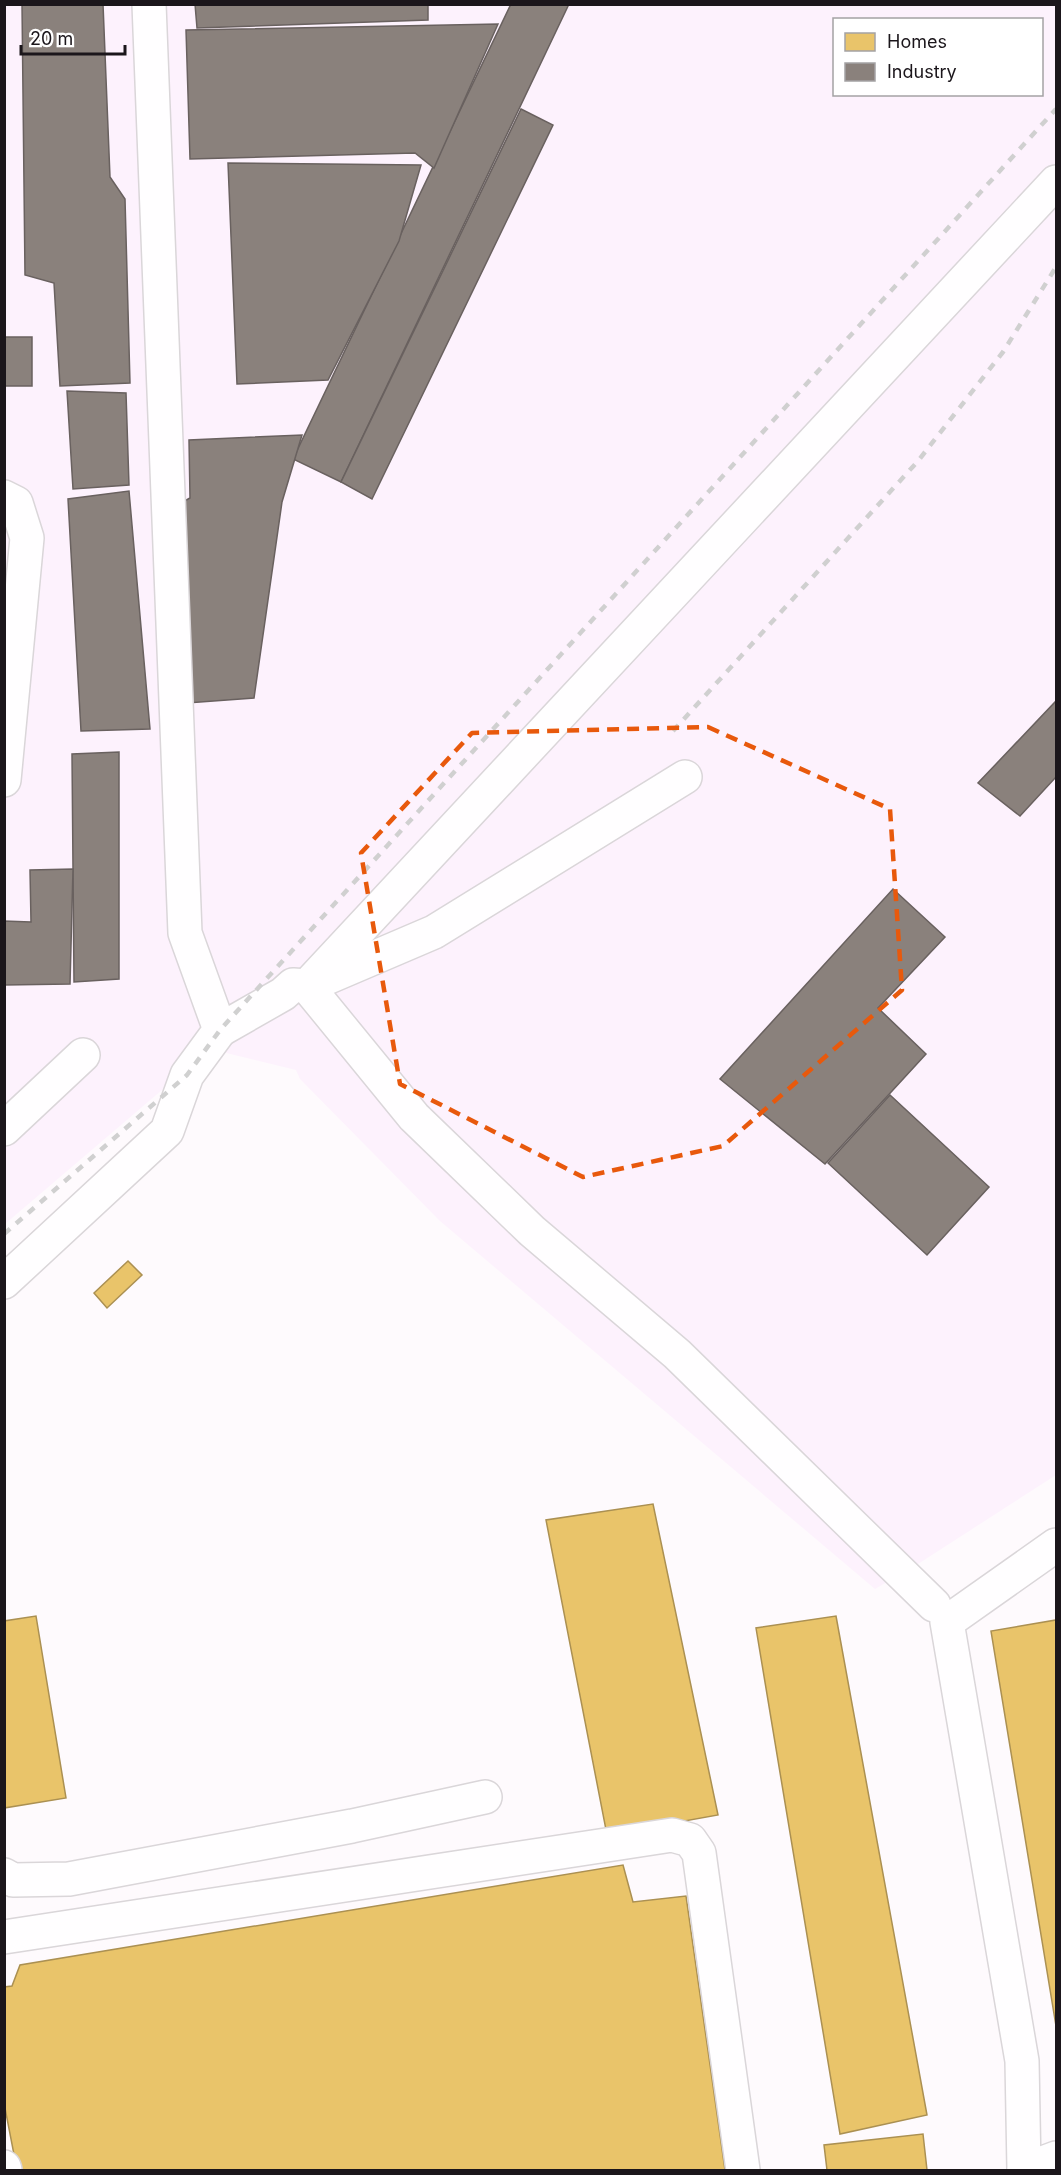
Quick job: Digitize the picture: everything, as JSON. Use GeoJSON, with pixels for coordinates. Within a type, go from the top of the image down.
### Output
{"type":"FeatureCollection","features":[{"type":"Feature","properties":{"kind":"lane"},"geometry":{"type":"LineString","coordinates":[[149,4],[185,933],[220,1030]]}},
{"type":"Feature","properties":{"kind":"lane"},"geometry":{"type":"LineString","coordinates":[[307,986],[1056,182]]}},
{"type":"Feature","properties":{"kind":"lane"},"geometry":{"type":"LineString","coordinates":[[4,497],[16,503],[27,538],[4,780]]}},
{"type":"Feature","properties":{"kind":"lane"},"geometry":{"type":"LineString","coordinates":[[4,1282],[167,1131],[187,1075],[220,1030],[283,994],[293,985],[307,986],[434,932],[685,777]]}},
{"type":"Feature","properties":{"kind":"lane"},"geometry":{"type":"LineString","coordinates":[[307,986],[414,1117],[532,1231],[677,1354],[934,1605]]}},
{"type":"Feature","properties":{"kind":"lane"},"geometry":{"type":"LineString","coordinates":[[4,1129],[83,1055]]}},
{"type":"Feature","properties":{"kind":"lane"},"geometry":{"type":"LineString","coordinates":[[1056,1545],[947,1622],[1022,2061],[1024,2170],[1056,2158]]}},
{"type":"Feature","properties":{"kind":"lane"},"geometry":{"type":"LineString","coordinates":[[4,1875],[13,1880],[69,1879],[352,1826],[485,1797]]}},
{"type":"Feature","properties":{"kind":"lane"},"geometry":{"type":"LineString","coordinates":[[4,1937],[672,1835],[690,1840],[699,1853],[743,2170]]}},
{"type":"Feature","properties":{"kind":"highlighted area"},"geometry":{"type":"Polygon","coordinates":[[[708,727],[890,809],[902,990],[723,1146],[583,1177],[400,1084],[361,853],[472,733],[708,727]]]}},
{"type":"Feature","properties":{"kind":"shaded area"},"geometry":{"type":"Polygon","coordinates":[[[5,5],[1056,5],[1056,1475],[875,1589],[440,1221],[300,1079],[296,1070],[210,1049],[5,1224],[5,5]]]}},
{"type":"Feature","properties":{"kind":"building: Homes"},"geometry":{"type":"Polygon","coordinates":[[[128,1261],[142,1275],[107,1308],[94,1293],[128,1261]]]}},
{"type":"Feature","properties":{"kind":"building: Homes"},"geometry":{"type":"Polygon","coordinates":[[[653,1504],[718,1815],[607,1835],[546,1520],[653,1504]]]}},
{"type":"Feature","properties":{"kind":"building: Homes"},"geometry":{"type":"Polygon","coordinates":[[[36,1616],[66,1798],[4,1808],[4,1621],[36,1616]]]}},
{"type":"Feature","properties":{"kind":"building: Homes"},"geometry":{"type":"Polygon","coordinates":[[[836,1616],[927,2115],[840,2134],[756,1628],[836,1616]]]}},
{"type":"Feature","properties":{"kind":"building: Homes"},"geometry":{"type":"Polygon","coordinates":[[[1056,1620],[1056,2026],[991,1631],[1056,1620]]]}},
{"type":"Feature","properties":{"kind":"building: Homes"},"geometry":{"type":"Polygon","coordinates":[[[623,1865],[633,1902],[686,1896],[725,2170],[17,2170],[4,2103],[4,1987],[12,1986],[20,1965],[623,1865]]]}},
{"type":"Feature","properties":{"kind":"building: Homes"},"geometry":{"type":"Polygon","coordinates":[[[923,2134],[927,2170],[827,2170],[824,2145],[923,2134]]]}},
{"type":"Feature","properties":{"kind":"building: Industry"},"geometry":{"type":"Polygon","coordinates":[[[22,4],[103,4],[110,177],[125,199],[130,383],[60,386],[54,283],[25,275],[22,4]]]}},
{"type":"Feature","properties":{"kind":"building: Industry"},"geometry":{"type":"Polygon","coordinates":[[[195,4],[428,4],[428,20],[197,28],[195,4]]]}},
{"type":"Feature","properties":{"kind":"building: Industry"},"geometry":{"type":"Polygon","coordinates":[[[511,4],[569,4],[341,482],[293,459],[511,4]]]}},
{"type":"Feature","properties":{"kind":"building: Industry"},"geometry":{"type":"Polygon","coordinates":[[[498,24],[434,168],[415,153],[190,159],[186,30],[498,24]]]}},
{"type":"Feature","properties":{"kind":"building: Industry"},"geometry":{"type":"Polygon","coordinates":[[[521,109],[553,125],[372,499],[341,482],[521,109]]]}},
{"type":"Feature","properties":{"kind":"building: Industry"},"geometry":{"type":"Polygon","coordinates":[[[228,163],[421,165],[399,241],[328,380],[237,384],[228,163]]]}},
{"type":"Feature","properties":{"kind":"building: Industry"},"geometry":{"type":"Polygon","coordinates":[[[4,337],[32,337],[32,386],[4,386],[4,337]]]}},
{"type":"Feature","properties":{"kind":"building: Industry"},"geometry":{"type":"Polygon","coordinates":[[[67,391],[126,393],[129,485],[73,489],[67,391]]]}},
{"type":"Feature","properties":{"kind":"building: Industry"},"geometry":{"type":"Polygon","coordinates":[[[302,435],[282,502],[254,698],[187,703],[179,504],[190,498],[189,440],[302,435]]]}},
{"type":"Feature","properties":{"kind":"building: Industry"},"geometry":{"type":"Polygon","coordinates":[[[129,491],[150,729],[81,731],[68,499],[129,491]]]}},
{"type":"Feature","properties":{"kind":"building: Industry"},"geometry":{"type":"Polygon","coordinates":[[[1056,701],[1056,777],[1020,816],[978,783],[1056,701]]]}},
{"type":"Feature","properties":{"kind":"building: Industry"},"geometry":{"type":"Polygon","coordinates":[[[119,752],[119,979],[74,982],[72,754],[119,752]]]}},
{"type":"Feature","properties":{"kind":"building: Industry"},"geometry":{"type":"Polygon","coordinates":[[[73,869],[70,984],[4,985],[4,921],[31,922],[30,870],[73,869]]]}},
{"type":"Feature","properties":{"kind":"building: Industry"},"geometry":{"type":"Polygon","coordinates":[[[893,889],[945,937],[878,1008],[926,1054],[825,1164],[720,1079],[893,889]]]}},
{"type":"Feature","properties":{"kind":"building: Industry"},"geometry":{"type":"Polygon","coordinates":[[[890,1095],[989,1187],[927,1255],[828,1163],[890,1095]]]}},
{"type":"Feature","properties":{"kind":"railway"},"geometry":{"type":"LineString","coordinates":[[4,1234],[187,1075],[220,1030],[1056,109]]}},
{"type":"Feature","properties":{"kind":"railway"},"geometry":{"type":"LineString","coordinates":[[673,731],[918,461],[1003,352],[1056,267]]}}]}
